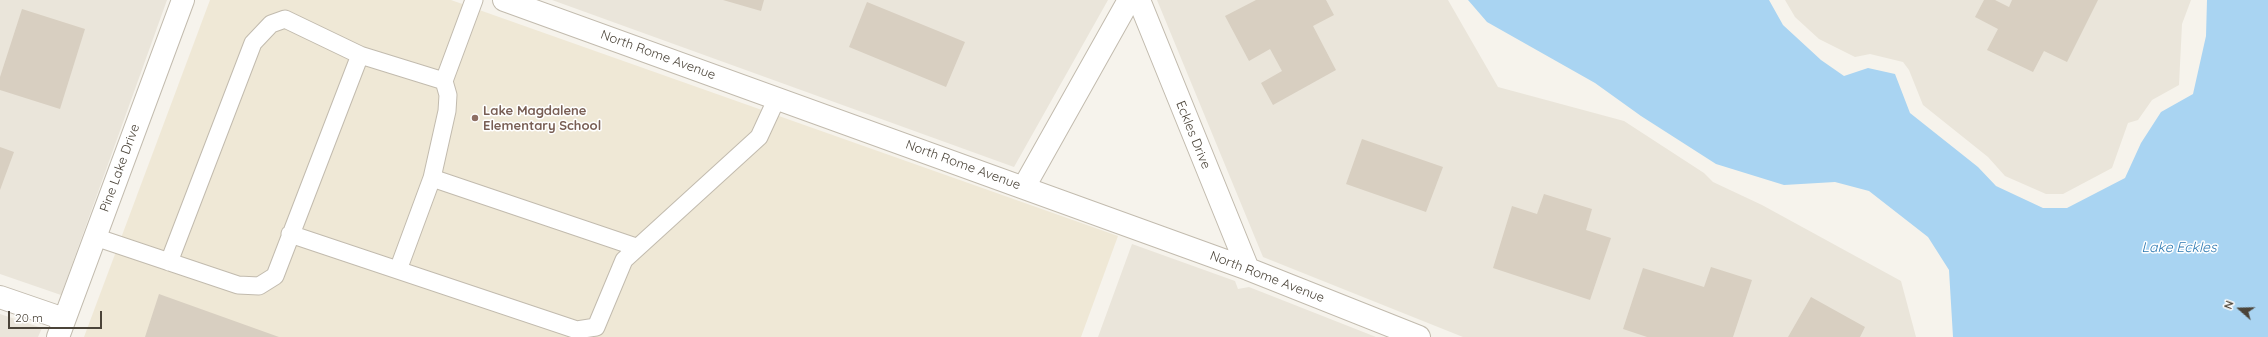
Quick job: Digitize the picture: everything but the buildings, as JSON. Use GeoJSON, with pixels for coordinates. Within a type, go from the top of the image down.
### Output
{"type":"FeatureCollection","features":[{"type":"Feature","properties":{"kind":"street","name":"Pine Lake Drive"},"geometry":{"type":"LineString","coordinates":[[61,328],[183,0]]}},
{"type":"Feature","properties":{"kind":"street","name":"North Rome Avenue"},"geometry":{"type":"LineString","coordinates":[[504,0],[1248,269],[1419,337]]}},
{"type":"Feature","properties":{"kind":"street"},"geometry":{"type":"LineString","coordinates":[[1024,188],[1129,0]]}},
{"type":"Feature","properties":{"kind":"street","name":"Eckles Drive"},"geometry":{"type":"LineString","coordinates":[[1139,0],[1248,269]]}},
{"type":"Feature","properties":{"kind":"street"},"geometry":{"type":"LineString","coordinates":[[0,297],[61,328]]}},
{"type":"Feature","properties":{"kind":"lane"},"geometry":{"type":"LineString","coordinates":[[398,270],[432,178],[447,111],[448,95],[444,81],[474,0]]}},
{"type":"Feature","properties":{"kind":"lane"},"geometry":{"type":"LineString","coordinates":[[170,262],[253,43],[271,24],[285,19],[360,55],[444,81]]}},
{"type":"Feature","properties":{"kind":"lane"},"geometry":{"type":"LineString","coordinates":[[95,237],[238,284],[259,286],[275,276],[360,55]]}},
{"type":"Feature","properties":{"kind":"lane"},"geometry":{"type":"LineString","coordinates":[[290,234],[578,330],[596,327],[624,260],[636,247],[758,137],[777,98]]}},
{"type":"Feature","properties":{"kind":"lane"},"geometry":{"type":"LineString","coordinates":[[432,178],[636,247]]}},
{"type":"Feature","properties":{"kind":"shaded area"},"geometry":{"type":"Polygon","coordinates":[[[0,0],[167,0],[61,295],[0,274],[0,0]]]}},
{"type":"Feature","properties":{"kind":"shaded area","name":"Lake Magdalene Elementary School"},"geometry":{"type":"Polygon","coordinates":[[[210,0],[451,0],[1118,236],[1081,337],[84,337],[210,0]]]}},
{"type":"Feature","properties":{"kind":"shaded area"},"geometry":{"type":"Polygon","coordinates":[[[552,0],[1108,0],[1014,167],[552,0]]]}},
{"type":"Feature","properties":{"kind":"shaded area"},"geometry":{"type":"Polygon","coordinates":[[[1157,0],[1448,0],[1498,87],[1624,121],[1704,173],[1713,182],[1762,205],[1901,281],[1916,337],[1463,337],[1263,257],[1157,0]]]}},
{"type":"Feature","properties":{"kind":"shaded area"},"geometry":{"type":"Polygon","coordinates":[[[1785,0],[2191,0],[2182,24],[2179,85],[2152,100],[2138,120],[2128,123],[2112,168],[2063,194],[2046,194],[2005,176],[1988,157],[1923,105],[1909,70],[1903,62],[1870,54],[1855,57],[1819,39],[1795,17],[1785,0]]]}},
{"type":"Feature","properties":{"kind":"shaded area"},"geometry":{"type":"Polygon","coordinates":[[[1132,244],[1235,281],[1238,289],[1249,287],[1376,337],[1098,337],[1132,244]]]}},
{"type":"Feature","properties":{"kind":"shaded area"},"geometry":{"type":"Polygon","coordinates":[[[0,314],[42,328],[38,337],[0,337],[0,314]]]}},
{"type":"Feature","properties":{"kind":"water","name":"Lake Eckles"},"geometry":{"type":"Polygon","coordinates":[[[1468,0],[1769,0],[1783,25],[1821,60],[1844,76],[1868,68],[1895,74],[1910,113],[1978,167],[1996,186],[2043,208],[2067,208],[2125,178],[2141,143],[2161,112],[2193,94],[2206,36],[2207,0],[2268,0],[2268,337],[1953,337],[1949,270],[1928,237],[1869,191],[1835,182],[1784,185],[1716,164],[1641,116],[1595,83],[1487,22],[1468,0]]]}},
{"type":"Feature","properties":{"kind":"place","name":"Lake Magdalene Elementary School"},"geometry":{"type":"Point","coordinates":[475,118]}}]}
